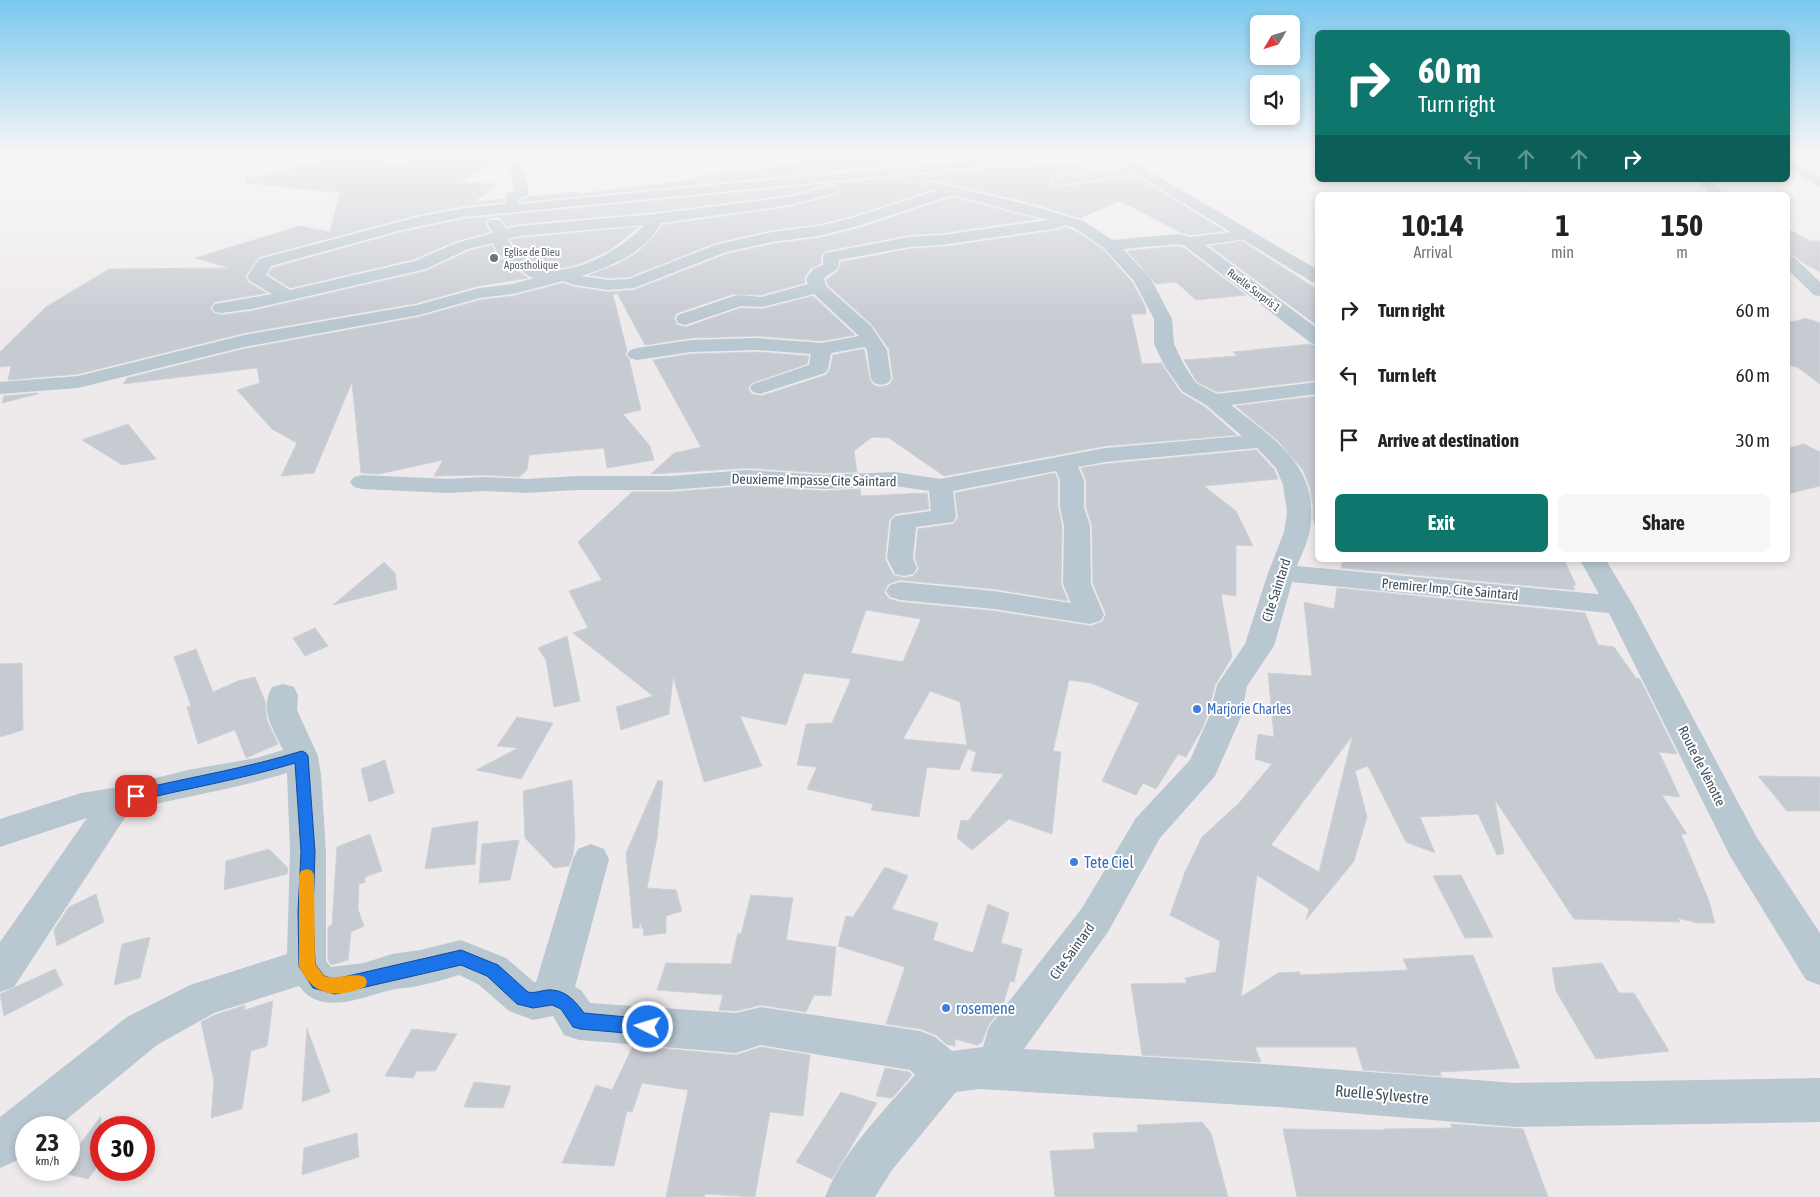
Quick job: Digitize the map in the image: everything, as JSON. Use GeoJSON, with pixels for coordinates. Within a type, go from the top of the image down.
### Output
{"type":"FeatureCollection","features":[{"type":"Feature","properties":{"kind":"street"},"geometry":{"type":"LineString","coordinates":[[287,296],[256,277],[265,263],[376,231],[468,212]]}},
{"type":"Feature","properties":{"kind":"street"},"geometry":{"type":"LineString","coordinates":[[488,212],[502,235],[500,239],[503,250],[536,273],[565,275],[575,280],[608,285],[634,283],[655,272],[721,248],[772,237],[828,229],[883,212]]}},
{"type":"Feature","properties":{"kind":"street"},"geometry":{"type":"LineString","coordinates":[[222,308],[252,304],[420,265],[462,246],[518,230],[655,219],[709,212]]}},
{"type":"Feature","properties":{"kind":"street","name":"Cite Saintard"},"geometry":{"type":"LineString","coordinates":[[1002,1068],[1004,1041],[1095,920],[1148,828],[1203,767],[1225,717],[1232,685],[1258,646],[1281,573],[1297,532],[1299,512],[1295,484],[1287,465],[1262,441],[1213,401],[1189,387],[1174,365],[1164,344],[1162,319],[1142,279],[1110,245],[1078,224],[1038,212]]}},
{"type":"Feature","properties":{"kind":"street"},"geometry":{"type":"LineString","coordinates":[[1209,212],[1315,276]]}},
{"type":"Feature","properties":{"kind":"street"},"geometry":{"type":"LineString","coordinates":[[881,379],[877,350],[864,330],[818,288],[814,279],[819,273],[830,267],[831,257],[909,242],[942,240],[1059,224],[1055,217]]}},
{"type":"Feature","properties":{"kind":"street"},"geometry":{"type":"LineString","coordinates":[[0,388],[78,382],[244,341],[419,310],[479,293],[513,289],[588,268],[618,255],[640,239],[651,228],[655,219]]}},
{"type":"Feature","properties":{"kind":"street"},"geometry":{"type":"LineString","coordinates":[[1110,245],[1178,239],[1191,242],[1247,235]]}},
{"type":"Feature","properties":{"kind":"street","name":"Ruelle Surpris 1"},"geometry":{"type":"LineString","coordinates":[[1191,242],[1315,337]]}},
{"type":"Feature","properties":{"kind":"street"},"geometry":{"type":"LineString","coordinates":[[1790,264],[1820,291]]}},
{"type":"Feature","properties":{"kind":"street"},"geometry":{"type":"LineString","coordinates":[[685,319],[740,300],[762,302],[807,288],[818,288]]}},
{"type":"Feature","properties":{"kind":"street"},"geometry":{"type":"LineString","coordinates":[[637,354],[691,346],[756,344],[822,349],[870,340]]}},
{"type":"Feature","properties":{"kind":"street"},"geometry":{"type":"LineString","coordinates":[[760,388],[818,369],[822,349]]}},
{"type":"Feature","properties":{"kind":"street"},"geometry":{"type":"LineString","coordinates":[[1213,401],[1315,388]]}},
{"type":"Feature","properties":{"kind":"street","name":"Deuxieme Impasse Cite Saintard"},"geometry":{"type":"LineString","coordinates":[[362,482],[448,486],[484,484],[527,486],[577,483],[670,483],[747,477],[824,482],[896,479],[940,486],[1105,455],[1262,441]]}},
{"type":"Feature","properties":{"kind":"street"},"geometry":{"type":"LineString","coordinates":[[940,486],[944,517],[904,521],[900,558],[902,580],[994,600],[1090,616],[1077,584],[1077,526],[1072,507],[1072,480],[1066,468],[1059,463]]}},
{"type":"Feature","properties":{"kind":"street","name":"Route de Vénotte"},"geometry":{"type":"LineString","coordinates":[[1594,562],[1743,846],[1820,967]]}},
{"type":"Feature","properties":{"kind":"street","name":"Premirer Imp. Cite Saintard"},"geometry":{"type":"LineString","coordinates":[[1281,573],[1618,605]]}},
{"type":"Feature","properties":{"kind":"street"},"geometry":{"type":"LineString","coordinates":[[283,695],[281,710],[302,756],[308,852],[307,966],[319,982],[335,986],[461,957],[492,971],[523,998],[533,1001],[552,997],[567,1003],[580,1021],[736,1033],[761,1026],[920,1051],[945,1073],[876,1154],[848,1197]]}},
{"type":"Feature","properties":{"kind":"street"},"geometry":{"type":"LineString","coordinates":[[0,833],[81,806],[119,800],[188,783],[256,770],[302,756]]}},
{"type":"Feature","properties":{"kind":"street"},"geometry":{"type":"LineString","coordinates":[[0,974],[119,800]]}},
{"type":"Feature","properties":{"kind":"street"},"geometry":{"type":"LineString","coordinates":[[552,997],[591,859]]}},
{"type":"Feature","properties":{"kind":"street"},"geometry":{"type":"LineString","coordinates":[[0,1145],[142,1031],[204,998],[307,966]]}},
{"type":"Feature","properties":{"kind":"street","name":"Ruelle Sylvestre"},"geometry":{"type":"LineString","coordinates":[[945,1073],[980,1068],[1002,1068],[1278,1086],[1515,1105],[1820,1100]]}},
{"type":"Feature","properties":{"kind":"building"},"geometry":{"type":"Polygon","coordinates":[[[335,212],[433,212],[259,257],[245,277],[249,283],[267,293],[215,302],[210,308],[214,313],[221,315],[252,311],[426,271],[469,251],[492,245],[496,255],[528,278],[478,286],[417,303],[244,333],[78,374],[8,380],[11,366],[0,367],[0,352],[46,307],[109,269],[230,268],[195,258],[300,226],[330,232],[335,212]]]}},
{"type":"Feature","properties":{"kind":"building"},"geometry":{"type":"Polygon","coordinates":[[[538,212],[656,212],[518,224],[507,227],[500,218],[490,218],[485,223],[490,232],[456,241],[414,259],[290,288],[268,274],[272,268],[402,232],[464,219],[538,212]]]}},
{"type":"Feature","properties":{"kind":"building"},"geometry":{"type":"Polygon","coordinates":[[[755,212],[864,212],[819,224],[772,230],[715,243],[629,277],[608,278],[589,275],[616,265],[638,252],[662,225],[755,212]]]}},
{"type":"Feature","properties":{"kind":"building"},"geometry":{"type":"Polygon","coordinates":[[[907,212],[1010,212],[1038,219],[942,233],[909,235],[825,251],[821,256],[821,264],[811,268],[804,278],[805,283],[761,295],[733,294],[677,313],[674,318],[677,325],[686,327],[741,308],[762,309],[813,296],[855,335],[822,341],[757,336],[691,338],[645,345],[617,293],[613,295],[627,351],[625,354],[629,359],[641,410],[623,414],[650,446],[654,460],[607,468],[604,448],[529,455],[527,470],[519,477],[484,475],[434,476],[443,460],[379,474],[361,473],[352,382],[314,473],[281,476],[297,443],[272,429],[237,390],[260,383],[257,368],[123,384],[127,378],[244,349],[419,317],[480,300],[513,296],[563,283],[575,287],[608,292],[634,290],[727,254],[772,244],[819,238],[859,228],[907,212]]]}},
{"type":"Feature","properties":{"kind":"building"},"geometry":{"type":"Polygon","coordinates":[[[1060,212],[1094,212],[1080,218],[1060,212]]]}},
{"type":"Feature","properties":{"kind":"building"},"geometry":{"type":"Polygon","coordinates":[[[1141,212],[1194,212],[1225,231],[1191,235],[1182,233],[1141,212]]]}},
{"type":"Feature","properties":{"kind":"building"},"geometry":{"type":"Polygon","coordinates":[[[639,227],[610,250],[582,263],[568,267],[540,266],[518,251],[510,240],[519,238],[639,227]]]}},
{"type":"Feature","properties":{"kind":"building"},"geometry":{"type":"Polygon","coordinates":[[[1065,227],[1079,233],[1103,249],[1132,282],[1145,306],[1146,314],[1131,314],[1142,364],[1161,363],[1181,393],[1205,407],[1237,435],[1105,446],[944,476],[889,438],[872,437],[854,451],[857,472],[824,473],[747,468],[651,474],[674,453],[701,447],[653,360],[691,354],[757,352],[809,356],[807,364],[752,383],[748,389],[752,394],[761,396],[826,375],[830,369],[833,355],[864,349],[870,380],[873,385],[880,387],[889,385],[893,379],[889,349],[872,325],[828,285],[826,280],[838,271],[841,262],[909,249],[942,247],[1059,230],[1065,227]]]}},
{"type":"Feature","properties":{"kind":"building"},"geometry":{"type":"Polygon","coordinates":[[[1790,230],[1810,241],[1820,241],[1820,272],[1802,262],[1790,255],[1790,230]]]}},
{"type":"Feature","properties":{"kind":"building"},"geometry":{"type":"Polygon","coordinates":[[[1242,241],[1315,288],[1315,324],[1210,246],[1242,241]]]}},
{"type":"Feature","properties":{"kind":"building"},"geometry":{"type":"Polygon","coordinates":[[[1178,246],[1184,248],[1246,295],[1196,300],[1176,282],[1156,284],[1127,251],[1178,246]]]}},
{"type":"Feature","properties":{"kind":"building"},"geometry":{"type":"Polygon","coordinates":[[[1805,318],[1820,323],[1820,384],[1797,367],[1790,365],[1790,322],[1805,318]]]}},
{"type":"Feature","properties":{"kind":"building"},"geometry":{"type":"Polygon","coordinates":[[[1310,344],[1315,346],[1315,380],[1217,392],[1197,382],[1184,360],[1237,356],[1233,352],[1310,344]]]}},
{"type":"Feature","properties":{"kind":"building"},"geometry":{"type":"Polygon","coordinates":[[[38,394],[2,403],[4,396],[38,394]]]}},
{"type":"Feature","properties":{"kind":"building"},"geometry":{"type":"Polygon","coordinates":[[[1315,396],[1315,525],[1310,488],[1303,470],[1279,442],[1236,406],[1315,396]]]}},
{"type":"Feature","properties":{"kind":"building"},"geometry":{"type":"Polygon","coordinates":[[[128,424],[156,459],[122,465],[82,440],[128,424]]]}},
{"type":"Feature","properties":{"kind":"building"},"geometry":{"type":"Polygon","coordinates":[[[1804,444],[1820,452],[1820,486],[1790,494],[1790,448],[1804,444]]]}},
{"type":"Feature","properties":{"kind":"building"},"geometry":{"type":"Polygon","coordinates":[[[1256,450],[1274,469],[1278,479],[1204,486],[1236,511],[1253,546],[1236,545],[1236,596],[1221,594],[1232,657],[1215,685],[1202,729],[1186,757],[1178,754],[1156,789],[1143,783],[1136,795],[1102,781],[1139,703],[1091,683],[1069,680],[1053,751],[1061,752],[1052,834],[1009,819],[972,850],[957,838],[961,820],[968,821],[1004,774],[971,771],[976,752],[968,749],[959,770],[927,767],[919,817],[871,810],[873,804],[807,789],[817,767],[797,765],[806,724],[832,723],[851,679],[804,673],[786,725],[740,716],[762,766],[704,782],[673,677],[669,714],[621,730],[616,707],[653,696],[573,633],[588,628],[569,591],[602,580],[578,542],[632,492],[670,492],[747,486],[824,491],[860,489],[861,496],[927,493],[929,509],[895,514],[889,521],[885,559],[893,575],[904,578],[913,576],[919,569],[915,558],[918,529],[953,524],[958,518],[955,493],[1055,473],[1058,480],[1058,507],[1062,526],[1061,584],[1068,601],[994,589],[900,580],[888,584],[884,592],[889,599],[900,602],[994,611],[1091,626],[1102,622],[1106,614],[1093,584],[1092,526],[1086,507],[1086,480],[1081,468],[1105,464],[1256,450]],[[866,610],[851,653],[903,662],[921,619],[866,610]],[[930,691],[903,739],[967,745],[960,702],[930,691]]]}},
{"type":"Feature","properties":{"kind":"building"},"geometry":{"type":"Polygon","coordinates":[[[384,562],[395,573],[397,589],[333,605],[384,562]]]}},
{"type":"Feature","properties":{"kind":"building"},"geometry":{"type":"Polygon","coordinates":[[[1342,562],[1565,562],[1576,585],[1573,585],[1575,590],[1341,568],[1342,562]]]}},
{"type":"Feature","properties":{"kind":"building"},"geometry":{"type":"Polygon","coordinates":[[[1337,588],[1585,613],[1598,645],[1614,647],[1636,678],[1640,679],[1677,754],[1659,752],[1680,797],[1662,795],[1687,834],[1681,834],[1709,901],[1715,923],[1698,923],[1677,918],[1680,922],[1574,919],[1495,800],[1504,853],[1497,855],[1478,814],[1420,817],[1435,853],[1406,842],[1368,766],[1355,771],[1367,817],[1354,861],[1306,920],[1309,909],[1257,875],[1241,997],[1278,973],[1300,972],[1300,975],[1408,970],[1403,959],[1473,955],[1520,1068],[1440,1072],[1441,1076],[1363,1070],[1356,1047],[1255,1047],[1261,1062],[1142,1055],[1131,984],[1187,983],[1185,978],[1216,972],[1220,941],[1170,915],[1185,872],[1202,837],[1238,804],[1272,764],[1255,759],[1258,734],[1274,737],[1268,673],[1312,676],[1304,602],[1334,609],[1337,588]],[[1353,735],[1271,845],[1319,872],[1353,735]]]}},
{"type":"Feature","properties":{"kind":"building"},"geometry":{"type":"Polygon","coordinates":[[[315,628],[328,646],[305,656],[293,638],[315,628]]]}},
{"type":"Feature","properties":{"kind":"building"},"geometry":{"type":"Polygon","coordinates":[[[567,636],[580,701],[554,707],[546,660],[538,648],[567,636]]]}},
{"type":"Feature","properties":{"kind":"building"},"geometry":{"type":"Polygon","coordinates":[[[196,649],[213,692],[238,681],[255,677],[265,701],[267,720],[278,744],[246,758],[235,730],[198,744],[187,707],[191,706],[174,657],[196,649]]]}},
{"type":"Feature","properties":{"kind":"building"},"geometry":{"type":"Polygon","coordinates":[[[22,663],[23,730],[0,737],[0,664],[22,663]]]}},
{"type":"Feature","properties":{"kind":"building"},"geometry":{"type":"Polygon","coordinates":[[[517,717],[553,723],[521,779],[476,770],[518,748],[497,746],[517,717]]]}},
{"type":"Feature","properties":{"kind":"building"},"geometry":{"type":"Polygon","coordinates":[[[385,760],[394,793],[369,802],[361,769],[385,760]]]}},
{"type":"Feature","properties":{"kind":"building"},"geometry":{"type":"Polygon","coordinates":[[[1758,776],[1820,777],[1820,811],[1787,811],[1758,776]]]}},
{"type":"Feature","properties":{"kind":"building"},"geometry":{"type":"Polygon","coordinates":[[[572,780],[575,836],[573,855],[569,866],[554,868],[525,838],[523,791],[572,780]]]}},
{"type":"Feature","properties":{"kind":"building"},"geometry":{"type":"Polygon","coordinates":[[[658,780],[663,781],[657,838],[647,888],[676,890],[682,911],[666,916],[666,933],[643,936],[644,928],[642,929],[640,922],[639,928],[633,928],[626,853],[658,780]]]}},
{"type":"Feature","properties":{"kind":"building"},"geometry":{"type":"Polygon","coordinates":[[[478,821],[475,864],[425,869],[432,828],[478,821]]]}},
{"type":"Feature","properties":{"kind":"building"},"geometry":{"type":"Polygon","coordinates":[[[370,834],[382,871],[365,877],[365,882],[359,884],[358,909],[364,926],[351,932],[348,960],[331,965],[328,960],[328,927],[332,925],[337,847],[370,834]]]}},
{"type":"Feature","properties":{"kind":"building"},"geometry":{"type":"Polygon","coordinates":[[[519,840],[510,880],[479,883],[482,844],[519,840]]]}},
{"type":"Feature","properties":{"kind":"building"},"geometry":{"type":"Polygon","coordinates":[[[269,849],[288,868],[287,874],[224,890],[226,861],[269,849]]]}},
{"type":"Feature","properties":{"kind":"building"},"geometry":{"type":"Polygon","coordinates":[[[885,867],[908,876],[892,909],[938,923],[933,940],[973,953],[988,904],[1009,913],[1001,943],[1022,949],[1014,982],[1010,981],[1002,1008],[988,1026],[982,1042],[977,1045],[955,1039],[955,1046],[946,1044],[936,1035],[921,1029],[886,1024],[905,967],[838,946],[846,916],[853,917],[885,867]]]}},
{"type":"Feature","properties":{"kind":"building"},"geometry":{"type":"Polygon","coordinates":[[[1461,875],[1493,937],[1465,938],[1433,876],[1461,875]]]}},
{"type":"Feature","properties":{"kind":"building"},"geometry":{"type":"Polygon","coordinates":[[[96,894],[104,922],[57,946],[54,930],[69,907],[96,894]]]}},
{"type":"Feature","properties":{"kind":"building"},"geometry":{"type":"Polygon","coordinates":[[[751,895],[793,898],[786,940],[836,947],[831,996],[814,995],[806,1012],[761,1005],[736,1011],[719,1010],[723,995],[657,990],[666,963],[731,964],[738,933],[741,934],[751,895]]]}},
{"type":"Feature","properties":{"kind":"building"},"geometry":{"type":"Polygon","coordinates":[[[150,937],[140,978],[114,985],[122,944],[150,937]]]}},
{"type":"Feature","properties":{"kind":"building"},"geometry":{"type":"Polygon","coordinates":[[[1602,963],[1619,993],[1634,993],[1669,1051],[1596,1059],[1556,991],[1552,968],[1602,963]]]}},
{"type":"Feature","properties":{"kind":"building"},"geometry":{"type":"Polygon","coordinates":[[[55,969],[63,985],[4,1016],[0,994],[55,969]]]}},
{"type":"Feature","properties":{"kind":"building"},"geometry":{"type":"Polygon","coordinates":[[[273,1001],[267,1046],[251,1051],[242,1109],[211,1118],[214,1081],[201,1022],[245,1005],[245,1010],[273,1001]]]}},
{"type":"Feature","properties":{"kind":"building"},"geometry":{"type":"Polygon","coordinates":[[[307,1028],[330,1092],[302,1102],[307,1028]]]}},
{"type":"Feature","properties":{"kind":"building"},"geometry":{"type":"Polygon","coordinates":[[[412,1029],[457,1034],[435,1071],[417,1071],[413,1078],[385,1076],[412,1029]]]}},
{"type":"Feature","properties":{"kind":"building"},"geometry":{"type":"Polygon","coordinates":[[[633,1046],[736,1055],[761,1047],[810,1055],[803,1116],[770,1112],[755,1197],[705,1194],[704,1197],[666,1197],[688,1090],[642,1083],[632,1112],[627,1111],[614,1166],[562,1163],[596,1085],[612,1090],[633,1046]]]}},
{"type":"Feature","properties":{"kind":"building"},"geometry":{"type":"Polygon","coordinates":[[[885,1068],[909,1072],[912,1075],[892,1098],[876,1096],[885,1068]]]}},
{"type":"Feature","properties":{"kind":"building"},"geometry":{"type":"Polygon","coordinates":[[[474,1082],[511,1086],[503,1108],[464,1107],[474,1082]]]}},
{"type":"Feature","properties":{"kind":"building"},"geometry":{"type":"Polygon","coordinates":[[[841,1092],[877,1103],[832,1179],[796,1162],[841,1092]]]}},
{"type":"Feature","properties":{"kind":"building"},"geometry":{"type":"Polygon","coordinates":[[[1202,1122],[1211,1133],[1228,1197],[1055,1197],[1050,1151],[1095,1149],[1093,1133],[1138,1132],[1137,1125],[1202,1122]]]}},
{"type":"Feature","properties":{"kind":"building"},"geometry":{"type":"Polygon","coordinates":[[[1451,1124],[1523,1129],[1548,1197],[1297,1197],[1283,1129],[1384,1130],[1452,1128],[1451,1124]]]}},
{"type":"Feature","properties":{"kind":"building"},"geometry":{"type":"Polygon","coordinates":[[[90,1131],[90,1176],[88,1179],[80,1177],[80,1144],[90,1131]]]}},
{"type":"Feature","properties":{"kind":"building"},"geometry":{"type":"Polygon","coordinates":[[[357,1133],[359,1157],[302,1175],[304,1148],[357,1133]]]}},
{"type":"Feature","properties":{"kind":"slow traffic"},"geometry":{"type":"LineString","coordinates":[[307,875],[307,966],[319,982],[335,986],[359,982]]}},
{"type":"Feature","properties":{"kind":"place","name":"Eglise de Dieu Apostholique"},"geometry":{"type":"Point","coordinates":[494,258]}},
{"type":"Feature","properties":{"kind":"place","name":"Marjorie Charles"},"geometry":{"type":"Point","coordinates":[1197,709]}},
{"type":"Feature","properties":{"kind":"place","name":"Tete Ciel"},"geometry":{"type":"Point","coordinates":[1074,862]}},
{"type":"Feature","properties":{"kind":"place","name":"rosemene"},"geometry":{"type":"Point","coordinates":[946,1008]}},
{"type":"Feature","properties":{"kind":"route"},"geometry":{"type":"LineString","coordinates":[[136,796],[188,783],[256,770],[302,756],[308,852],[307,966],[319,982],[335,986],[364,981],[392,972],[420,968],[461,957],[492,971],[523,998],[533,1001],[552,997],[567,1003],[580,1021],[648,1027]]}}]}
